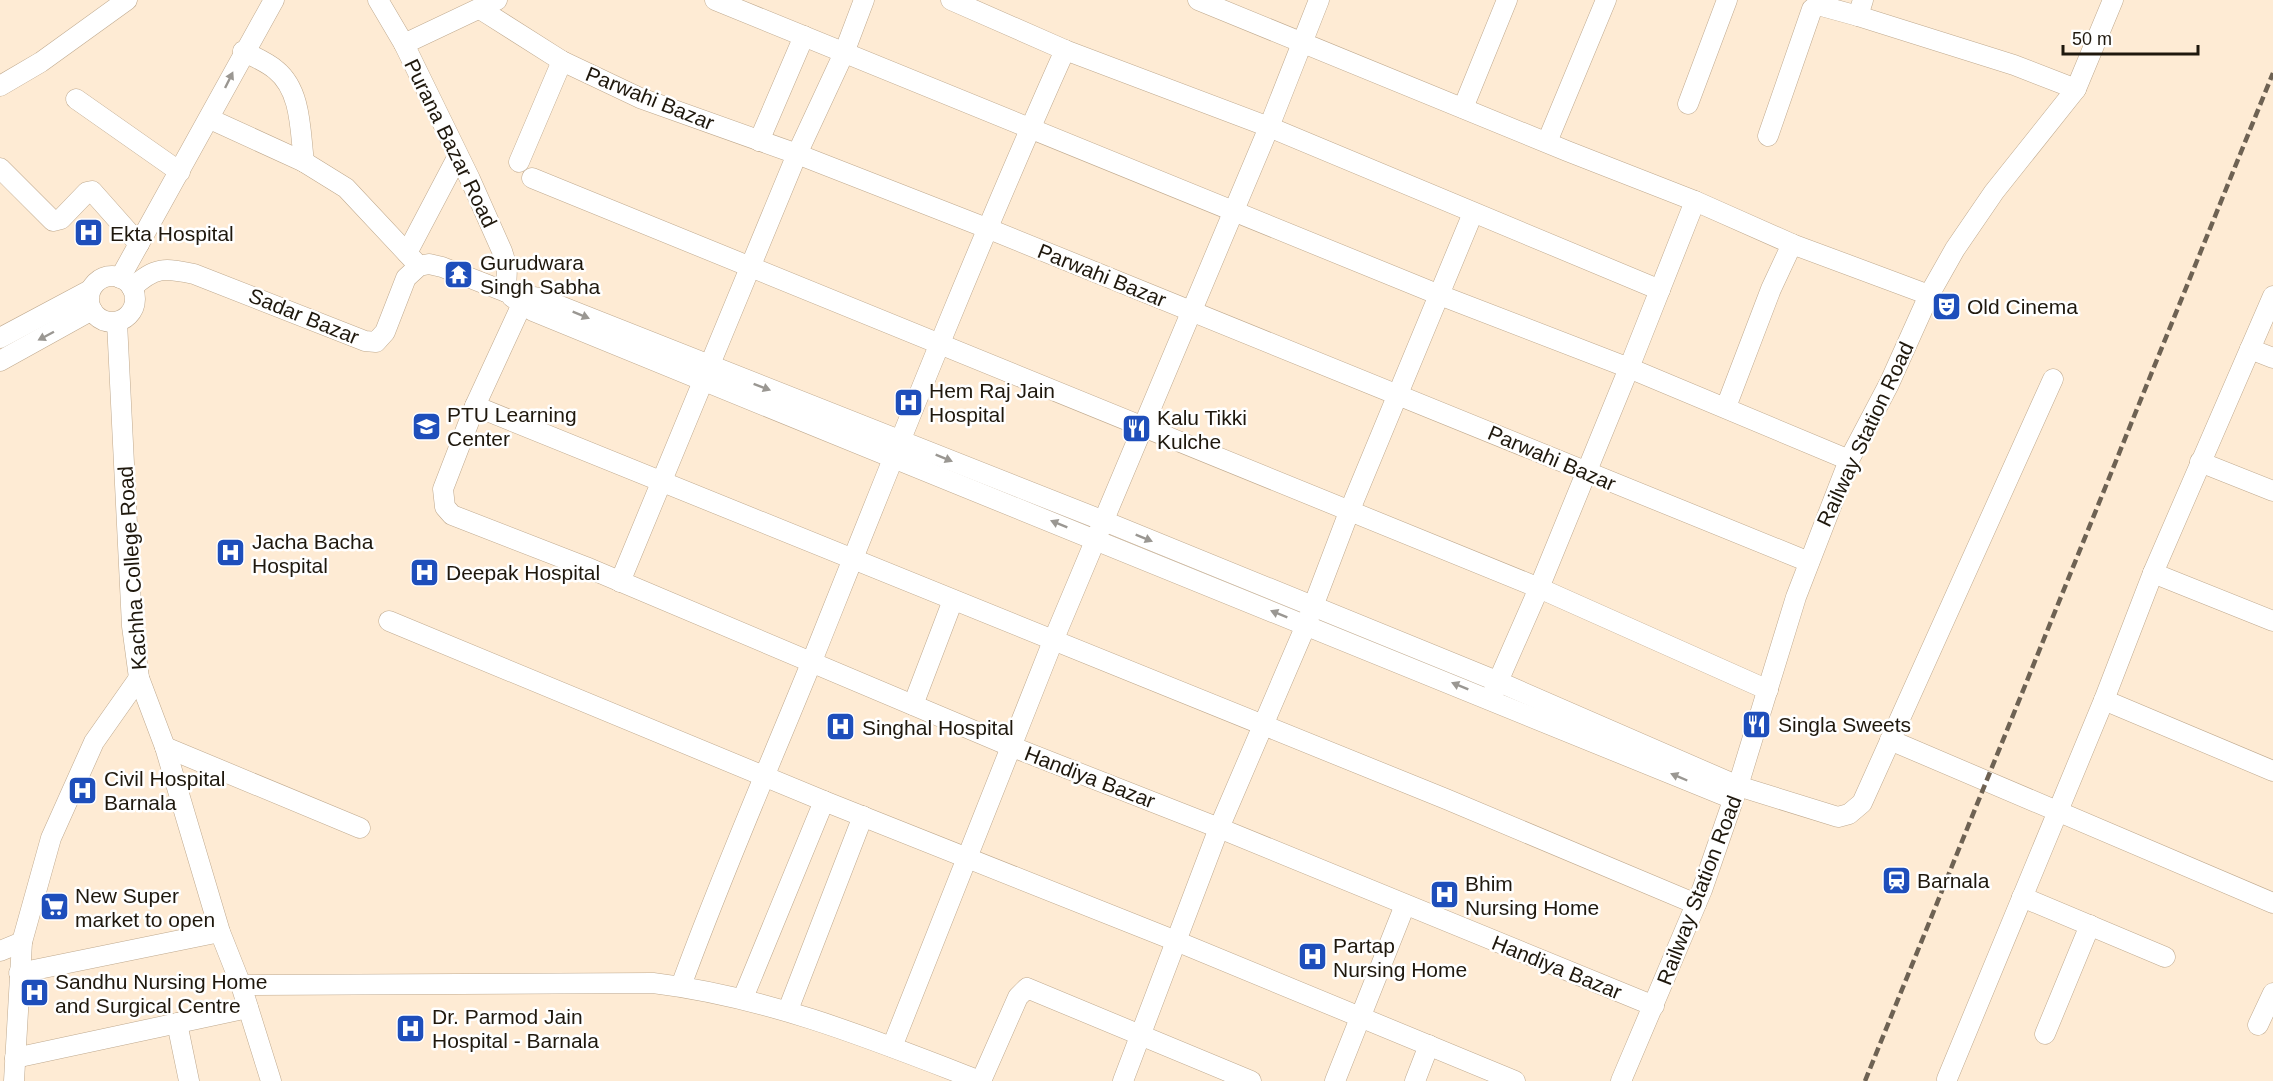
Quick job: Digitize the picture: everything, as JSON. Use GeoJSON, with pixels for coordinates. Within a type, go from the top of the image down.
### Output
{"type":"FeatureCollection","features":[{"type":"Feature","properties":{"kind":"street"},"geometry":{"type":"LineString","coordinates":[[0,86],[41,62],[127,0]]}},
{"type":"Feature","properties":{"kind":"street"},"geometry":{"type":"LineString","coordinates":[[90,290],[88,300],[92,310],[104,320],[117,322],[129,315],[134,308],[126,283],[139,244],[210,119],[243,51],[274,0]]}},
{"type":"Feature","properties":{"kind":"street","name":"Purana Bazar Road"},"geometry":{"type":"LineString","coordinates":[[378,0],[404,44],[502,251],[508,278],[506,292]]}},
{"type":"Feature","properties":{"kind":"street"},"geometry":{"type":"LineString","coordinates":[[715,0],[1437,294],[1629,368],[1849,460]]}},
{"type":"Feature","properties":{"kind":"street"},"geometry":{"type":"LineString","coordinates":[[620,582],[797,154],[844,53],[864,0]]}},
{"type":"Feature","properties":{"kind":"street"},"geometry":{"type":"LineString","coordinates":[[951,0],[1065,50],[1269,127],[1660,290]]}},
{"type":"Feature","properties":{"kind":"street"},"geometry":{"type":"LineString","coordinates":[[1198,0],[1695,201],[1792,244],[1929,295]]}},
{"type":"Feature","properties":{"kind":"street"},"geometry":{"type":"LineString","coordinates":[[892,1047],[1010,746],[1269,127],[1318,0]]}},
{"type":"Feature","properties":{"kind":"street"},"geometry":{"type":"LineString","coordinates":[[1463,108],[1507,0]]}},
{"type":"Feature","properties":{"kind":"street"},"geometry":{"type":"LineString","coordinates":[[1547,142],[1606,0]]}},
{"type":"Feature","properties":{"kind":"street"},"geometry":{"type":"LineString","coordinates":[[1688,104],[1727,0]]}},
{"type":"Feature","properties":{"kind":"street","name":"Railway Station Road"},"geometry":{"type":"LineString","coordinates":[[1654,1006],[1696,904],[1736,793],[1809,562],[1849,460],[1889,384],[1929,295],[1974,220],[2076,89],[2113,0]]}},
{"type":"Feature","properties":{"kind":"street","name":"Parwahi Bazar"},"geometry":{"type":"LineString","coordinates":[[404,44],[488,4],[562,61],[640,99],[797,154],[989,229],[1809,562]]}},
{"type":"Feature","properties":{"kind":"street"},"geometry":{"type":"LineString","coordinates":[[1768,136],[1812,9],[1820,5],[1860,8],[2076,89]]}},
{"type":"Feature","properties":{"kind":"street"},"geometry":{"type":"LineString","coordinates":[[759,141],[804,36]]}},
{"type":"Feature","properties":{"kind":"street"},"geometry":{"type":"LineString","coordinates":[[681,986],[712,900],[811,662],[895,448],[1065,50]]}},
{"type":"Feature","properties":{"kind":"street"},"geometry":{"type":"LineString","coordinates":[[243,51],[277,70],[291,88],[296,105],[304,162]]}},
{"type":"Feature","properties":{"kind":"street"},"geometry":{"type":"LineString","coordinates":[[519,162],[562,61]]}},
{"type":"Feature","properties":{"kind":"street"},"geometry":{"type":"LineString","coordinates":[[76,99],[180,172]]}},
{"type":"Feature","properties":{"kind":"street"},"geometry":{"type":"LineString","coordinates":[[210,119],[304,162],[346,188],[413,259],[442,267],[506,292],[540,298],[707,374]]}},
{"type":"Feature","properties":{"kind":"street"},"geometry":{"type":"LineString","coordinates":[[413,259],[458,156]]}},
{"type":"Feature","properties":{"kind":"street"},"geometry":{"type":"LineString","coordinates":[[0,168],[54,221],[61,219],[87,192],[92,191],[139,244]]}},
{"type":"Feature","properties":{"kind":"street"},"geometry":{"type":"LineString","coordinates":[[532,178],[1539,588],[1768,690]]}},
{"type":"Feature","properties":{"kind":"street"},"geometry":{"type":"LineString","coordinates":[[1495,690],[1629,368],[1695,201]]}},
{"type":"Feature","properties":{"kind":"street"},"geometry":{"type":"LineString","coordinates":[[1122,1081],[1219,828],[1314,606],[1349,512],[1437,294],[1473,213]]}},
{"type":"Feature","properties":{"kind":"street"},"geometry":{"type":"LineString","coordinates":[[1726,408],[1771,289],[1792,244]]}},
{"type":"Feature","properties":{"kind":"street","name":"Sadar Bazar"},"geometry":{"type":"LineString","coordinates":[[126,283],[167,268],[194,274],[365,341],[376,342],[385,332],[413,259]]}},
{"type":"Feature","properties":{"kind":"street"},"geometry":{"type":"LineString","coordinates":[[0,338],[90,290],[102,279],[126,283]]}},
{"type":"Feature","properties":{"kind":"street"},"geometry":{"type":"LineString","coordinates":[[506,292],[522,304],[895,448],[1104,521],[1314,606],[1495,690],[1736,793],[1838,817],[1849,814],[1862,803],[2053,379]]}},
{"type":"Feature","properties":{"kind":"street"},"geometry":{"type":"LineString","coordinates":[[1947,1079],[2104,700],[2153,573],[2273,296]]}},
{"type":"Feature","properties":{"kind":"street"},"geometry":{"type":"LineString","coordinates":[[522,304],[475,406],[1263,727],[1446,799],[1696,904]]}},
{"type":"Feature","properties":{"kind":"street"},"geometry":{"type":"LineString","coordinates":[[0,361],[92,310]]}},
{"type":"Feature","properties":{"kind":"street","name":"Kachha College Road"},"geometry":{"type":"LineString","coordinates":[[117,322],[132,626],[139,678],[165,747],[220,932],[241,985],[271,1081]]}},
{"type":"Feature","properties":{"kind":"street"},"geometry":{"type":"LineString","coordinates":[[2250,348],[2273,358]]}},
{"type":"Feature","properties":{"kind":"street","name":"Handiya Bazar"},"geometry":{"type":"LineString","coordinates":[[475,406],[443,489],[445,507],[452,515],[620,582],[1010,746],[1219,828],[1654,1006]]}},
{"type":"Feature","properties":{"kind":"street"},"geometry":{"type":"LineString","coordinates":[[895,448],[1096,540],[1306,625],[1495,690]]}},
{"type":"Feature","properties":{"kind":"street"},"geometry":{"type":"LineString","coordinates":[[2200,462],[2273,491]]}},
{"type":"Feature","properties":{"kind":"street"},"geometry":{"type":"LineString","coordinates":[[2153,573],[2273,621]]}},
{"type":"Feature","properties":{"kind":"street"},"geometry":{"type":"LineString","coordinates":[[913,705],[953,600]]}},
{"type":"Feature","properties":{"kind":"street"},"geometry":{"type":"LineString","coordinates":[[389,621],[764,778],[863,816],[966,860],[1176,941],[1515,1081]]}},
{"type":"Feature","properties":{"kind":"street"},"geometry":{"type":"LineString","coordinates":[[14,1081],[22,942],[51,838],[94,742],[139,678]]}},
{"type":"Feature","properties":{"kind":"street"},"geometry":{"type":"LineString","coordinates":[[2104,700],[2273,771]]}},
{"type":"Feature","properties":{"kind":"street"},"geometry":{"type":"LineString","coordinates":[[1890,740],[2273,903]]}},
{"type":"Feature","properties":{"kind":"street"},"geometry":{"type":"LineString","coordinates":[[165,747],[360,828]]}},
{"type":"Feature","properties":{"kind":"street"},"geometry":{"type":"LineString","coordinates":[[743,998],[824,801]]}},
{"type":"Feature","properties":{"kind":"street"},"geometry":{"type":"LineString","coordinates":[[788,1010],[863,816]]}},
{"type":"Feature","properties":{"kind":"street"},"geometry":{"type":"LineString","coordinates":[[2022,897],[2165,957]]}},
{"type":"Feature","properties":{"kind":"street"},"geometry":{"type":"LineString","coordinates":[[1335,1081],[1405,905]]}},
{"type":"Feature","properties":{"kind":"street"},"geometry":{"type":"LineString","coordinates":[[2045,1034],[2090,926]]}},
{"type":"Feature","properties":{"kind":"street"},"geometry":{"type":"LineString","coordinates":[[19,973],[220,932]]}},
{"type":"Feature","properties":{"kind":"street"},"geometry":{"type":"LineString","coordinates":[[0,951],[22,942]]}},
{"type":"Feature","properties":{"kind":"street"},"geometry":{"type":"LineString","coordinates":[[241,985],[653,983],[681,986],[743,998],[788,1010],[980,1081],[1018,997],[1027,988],[1251,1081]]}},
{"type":"Feature","properties":{"kind":"street"},"geometry":{"type":"LineString","coordinates":[[2258,1025],[2273,993]]}},
{"type":"Feature","properties":{"kind":"street"},"geometry":{"type":"LineString","coordinates":[[1621,1081],[1654,1006]]}},
{"type":"Feature","properties":{"kind":"street"},"geometry":{"type":"LineString","coordinates":[[15,1058],[248,1008]]}},
{"type":"Feature","properties":{"kind":"street"},"geometry":{"type":"LineString","coordinates":[[177,1023],[189,1081]]}},
{"type":"Feature","properties":{"kind":"street"},"geometry":{"type":"LineString","coordinates":[[1415,1081],[1429,1045]]}},
{"type":"Feature","properties":{"kind":"railway"},"geometry":{"type":"LineString","coordinates":[[1865,1081],[2273,73]]}},
{"type":"Feature","properties":{"kind":"place","name":"Ekta Hospital"},"geometry":{"type":"Point","coordinates":[89,233]}},
{"type":"Feature","properties":{"kind":"place","name":"Gurudwara Singh Sabha"},"geometry":{"type":"Point","coordinates":[459,274]}},
{"type":"Feature","properties":{"kind":"place","name":"Old Cinema"},"geometry":{"type":"Point","coordinates":[1946,306]}},
{"type":"Feature","properties":{"kind":"place","name":"Hem Raj Jain Hospital"},"geometry":{"type":"Point","coordinates":[908,402]}},
{"type":"Feature","properties":{"kind":"place","name":"PTU Learning Center"},"geometry":{"type":"Point","coordinates":[426,426]}},
{"type":"Feature","properties":{"kind":"place","name":"Kalu Tikki Kulche"},"geometry":{"type":"Point","coordinates":[1136,429]}},
{"type":"Feature","properties":{"kind":"place","name":"Jacha Bacha Hospital"},"geometry":{"type":"Point","coordinates":[231,553]}},
{"type":"Feature","properties":{"kind":"place","name":"Deepak Hospital"},"geometry":{"type":"Point","coordinates":[425,572]}},
{"type":"Feature","properties":{"kind":"place","name":"Singla Sweets"},"geometry":{"type":"Point","coordinates":[1757,724]}},
{"type":"Feature","properties":{"kind":"place","name":"Singhal Hospital"},"geometry":{"type":"Point","coordinates":[841,727]}},
{"type":"Feature","properties":{"kind":"place","name":"Civil Hospital Barnala"},"geometry":{"type":"Point","coordinates":[83,790]}},
{"type":"Feature","properties":{"kind":"place","name":"Barnala"},"geometry":{"type":"Point","coordinates":[1896,880]}},
{"type":"Feature","properties":{"kind":"place","name":"Bhim Nursing Home"},"geometry":{"type":"Point","coordinates":[1444,895]}},
{"type":"Feature","properties":{"kind":"place","name":"New Super market to open"},"geometry":{"type":"Point","coordinates":[54,907]}},
{"type":"Feature","properties":{"kind":"place","name":"Partap Nursing Home"},"geometry":{"type":"Point","coordinates":[1312,957]}},
{"type":"Feature","properties":{"kind":"place","name":"Sandhu Nursing Home and Surgical Centre"},"geometry":{"type":"Point","coordinates":[34,993]}},
{"type":"Feature","properties":{"kind":"place","name":"Dr. Parmod Jain Hospital - Barnala"},"geometry":{"type":"Point","coordinates":[411,1028]}}]}
